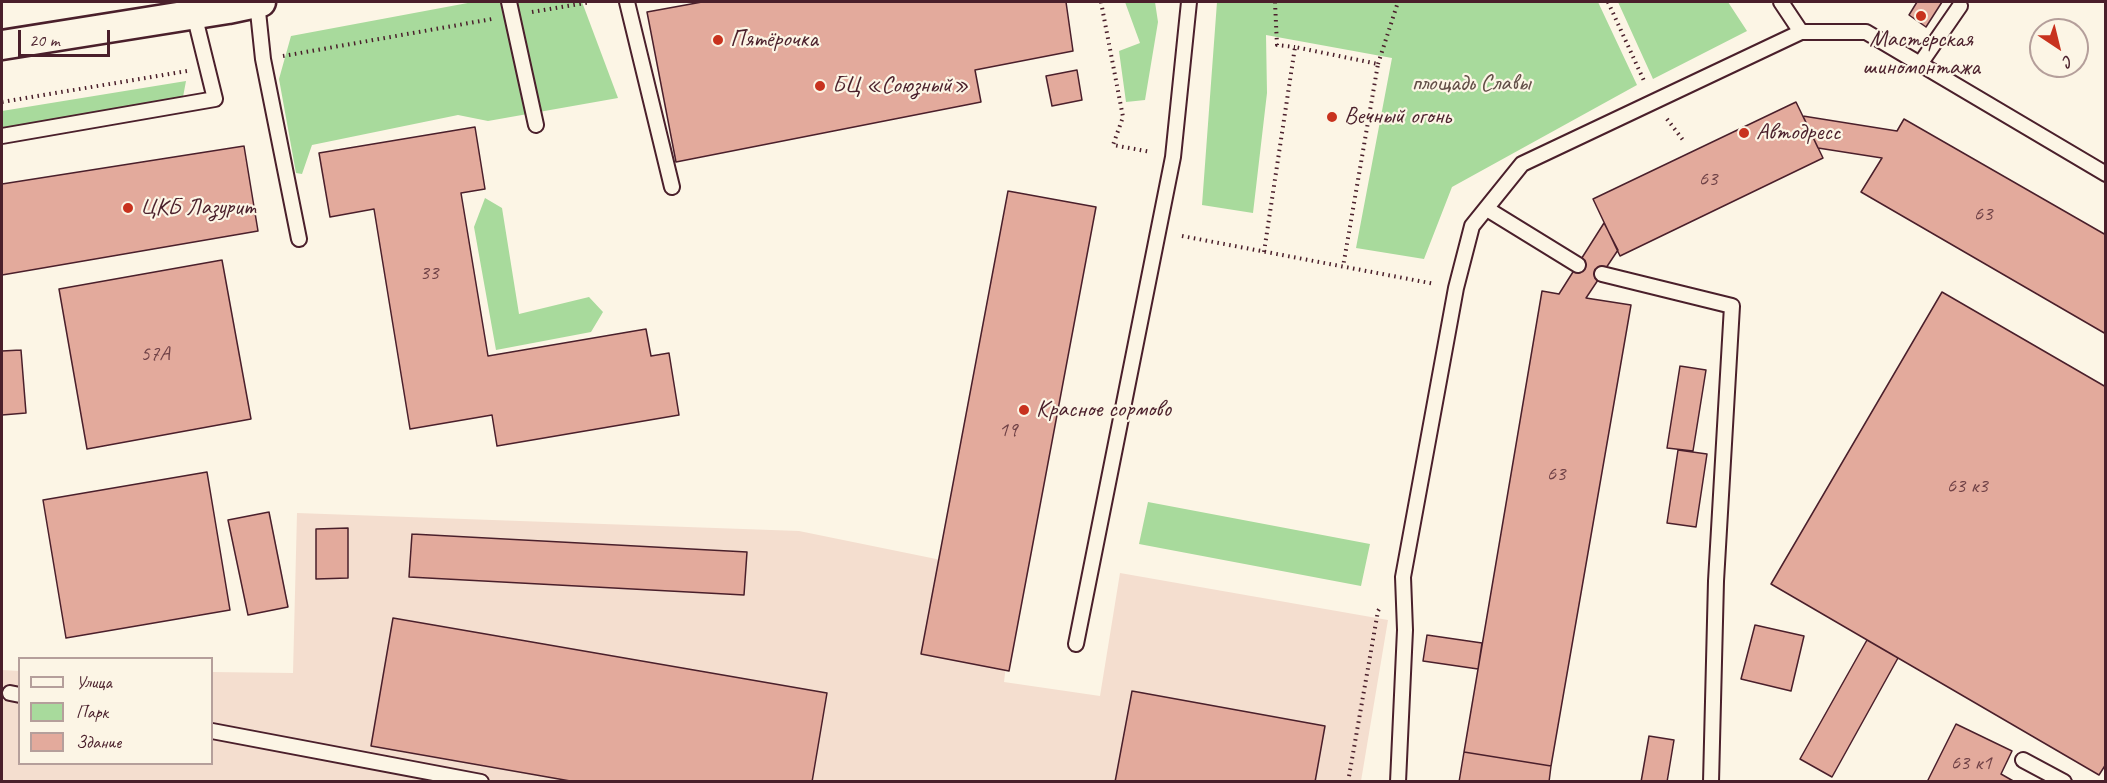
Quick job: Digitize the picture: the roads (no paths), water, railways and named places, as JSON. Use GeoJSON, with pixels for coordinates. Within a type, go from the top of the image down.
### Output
{"type":"FeatureCollection","features":[{"type":"Feature","properties":{"kind":"street"},"geometry":{"type":"LineString","coordinates":[[2,45],[194,14],[228,5],[259,2]]}},
{"type":"Feature","properties":{"kind":"lane"},"geometry":{"type":"LineString","coordinates":[[259,2],[263,59],[299,239]]}},
{"type":"Feature","properties":{"kind":"lane"},"geometry":{"type":"LineString","coordinates":[[509,2],[536,125]]}},
{"type":"Feature","properties":{"kind":"lane"},"geometry":{"type":"LineString","coordinates":[[627,2],[672,188]]}},
{"type":"Feature","properties":{"kind":"lane"},"geometry":{"type":"LineString","coordinates":[[1076,644],[1173,157],[1190,2]]}},
{"type":"Feature","properties":{"kind":"lane"},"geometry":{"type":"LineString","coordinates":[[1781,2],[1801,32]]}},
{"type":"Feature","properties":{"kind":"lane"},"geometry":{"type":"LineString","coordinates":[[1920,64],[1960,6]]}},
{"type":"Feature","properties":{"kind":"lane"},"geometry":{"type":"LineString","coordinates":[[2,136],[214,99],[194,14]]}},
{"type":"Feature","properties":{"kind":"lane"},"geometry":{"type":"LineString","coordinates":[[1398,782],[1405,630],[1403,577],[1456,288],[1472,226],[1522,164],[1801,32],[1866,32],[2106,174]]}},
{"type":"Feature","properties":{"kind":"lane"},"geometry":{"type":"LineString","coordinates":[[1487,208],[1578,265]]}},
{"type":"Feature","properties":{"kind":"lane"},"geometry":{"type":"LineString","coordinates":[[1602,274],[1732,306],[1716,581],[1711,782]]}},
{"type":"Feature","properties":{"kind":"lane"},"geometry":{"type":"LineString","coordinates":[[213,731],[481,782]]}},
{"type":"Feature","properties":{"kind":"lane"},"geometry":{"type":"LineString","coordinates":[[2023,760],[2064,782]]}},
{"type":"Feature","properties":{"kind":"place","name":"Мастерская шиномонтажа"},"geometry":{"type":"Point","coordinates":[1921,16]}},
{"type":"Feature","properties":{"kind":"place","name":"Пятёрочка"},"geometry":{"type":"Point","coordinates":[718,40]}},
{"type":"Feature","properties":{"kind":"place","name":"БЦ «Союзный»"},"geometry":{"type":"Point","coordinates":[820,86]}},
{"type":"Feature","properties":{"kind":"place","name":"Вечный огонь"},"geometry":{"type":"Point","coordinates":[1332,117]}},
{"type":"Feature","properties":{"kind":"place","name":"Автодресс"},"geometry":{"type":"Point","coordinates":[1744,133]}},
{"type":"Feature","properties":{"kind":"place","name":"ЦКБ Лазурит"},"geometry":{"type":"Point","coordinates":[128,208]}},
{"type":"Feature","properties":{"kind":"place","name":"Красное сормово"},"geometry":{"type":"Point","coordinates":[1024,410]}},
{"type":"Feature","properties":{"kind":"park label","name":"площадь Славы"},"geometry":{"type":"Point","coordinates":[1471,84]}}]}
